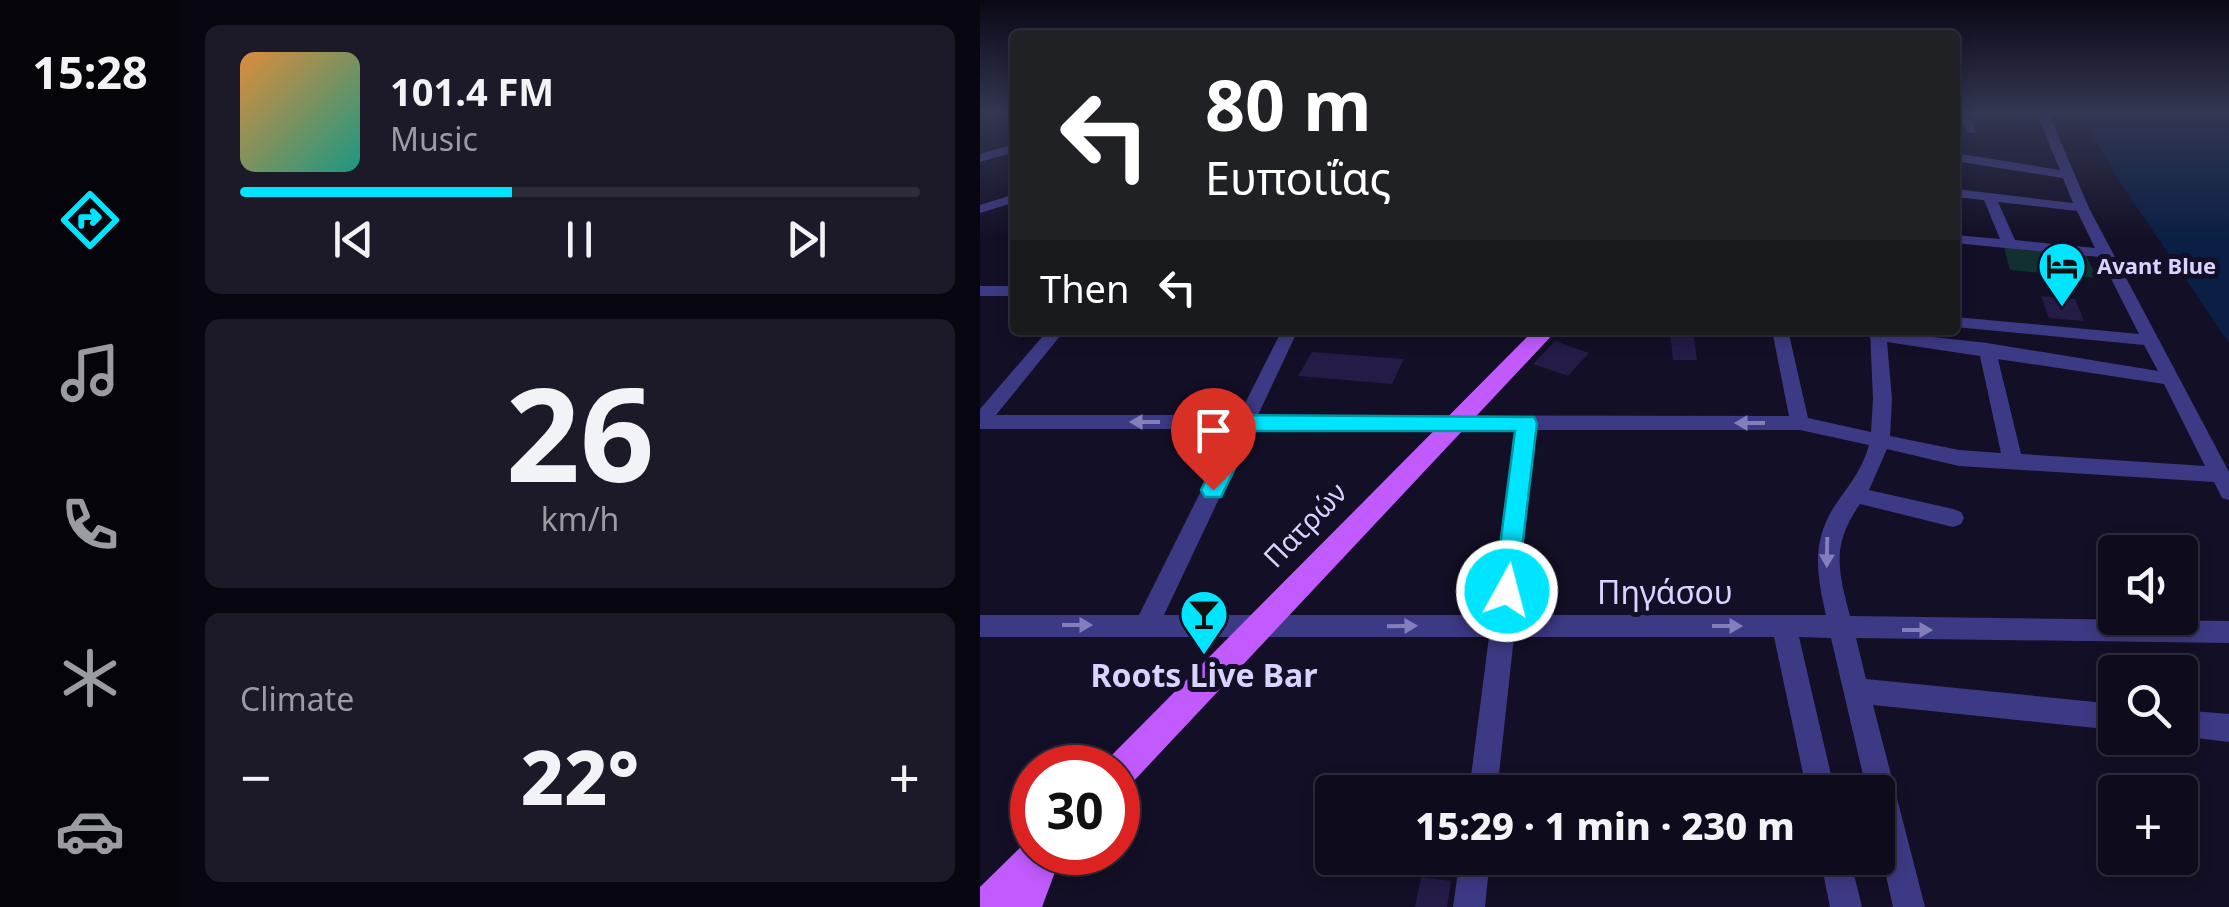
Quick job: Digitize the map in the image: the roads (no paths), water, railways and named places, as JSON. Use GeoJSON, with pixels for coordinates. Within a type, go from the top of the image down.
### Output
{"type":"FeatureCollection","features":[{"type":"Feature","properties":{"kind":"main road","name":"Πατρών"},"geometry":{"type":"LineString","coordinates":[[1140,750],[1541,335]]}},
{"type":"Feature","properties":{"kind":"main road"},"geometry":{"type":"LineString","coordinates":[[988,907],[1019,875]]}},
{"type":"Feature","properties":{"kind":"main road"},"geometry":{"type":"LineString","coordinates":[[1022,907],[1034,875]]}},
{"type":"Feature","properties":{"kind":"street"},"geometry":{"type":"LineString","coordinates":[[2061,154],[2082,208],[2224,484]]}},
{"type":"Feature","properties":{"kind":"street"},"geometry":{"type":"LineString","coordinates":[[1960,158],[2070,175]]}},
{"type":"Feature","properties":{"kind":"street"},"geometry":{"type":"LineString","coordinates":[[980,201],[1010,192]]}},
{"type":"Feature","properties":{"kind":"street"},"geometry":{"type":"LineString","coordinates":[[1960,194],[2082,208]]}},
{"type":"Feature","properties":{"kind":"street"},"geometry":{"type":"LineString","coordinates":[[1989,197],[2009,243]]}},
{"type":"Feature","properties":{"kind":"street"},"geometry":{"type":"LineString","coordinates":[[980,209],[1010,204]]}},
{"type":"Feature","properties":{"kind":"street"},"geometry":{"type":"LineString","coordinates":[[1960,239],[2105,253]]}},
{"type":"Feature","properties":{"kind":"street"},"geometry":{"type":"LineString","coordinates":[[980,291],[1010,291]]}},
{"type":"Feature","properties":{"kind":"street"},"geometry":{"type":"LineString","coordinates":[[1960,322],[2148,340]]}},
{"type":"Feature","properties":{"kind":"street"},"geometry":{"type":"LineString","coordinates":[[980,422],[1053,335]]}},
{"type":"Feature","properties":{"kind":"street"},"geometry":{"type":"LineString","coordinates":[[1147,625],[1288,335]]}},
{"type":"Feature","properties":{"kind":"street"},"geometry":{"type":"LineString","coordinates":[[1781,335],[1800,423]]}},
{"type":"Feature","properties":{"kind":"street"},"geometry":{"type":"LineString","coordinates":[[1878,335],[1880,441],[1856,495],[1834,522],[1825,544],[1827,572],[1909,907]]}},
{"type":"Feature","properties":{"kind":"street"},"geometry":{"type":"LineString","coordinates":[[1896,335],[2168,379]]}},
{"type":"Feature","properties":{"kind":"street"},"geometry":{"type":"LineString","coordinates":[[1987,350],[2013,461]]}},
{"type":"Feature","properties":{"kind":"street"},"geometry":{"type":"LineString","coordinates":[[980,422],[1800,423],[1958,458],[2224,484]]}},
{"type":"Feature","properties":{"kind":"street"},"geometry":{"type":"LineString","coordinates":[[1485,775],[1526,423]]}},
{"type":"Feature","properties":{"kind":"street"},"geometry":{"type":"LineString","coordinates":[[1856,495],[1954,518]]}},
{"type":"Feature","properties":{"kind":"street","name":"Πηγάσου"},"geometry":{"type":"LineString","coordinates":[[980,626],[1257,628],[1503,624],[2229,632]]}},
{"type":"Feature","properties":{"kind":"street"},"geometry":{"type":"LineString","coordinates":[[1784,626],[1817,775]]}},
{"type":"Feature","properties":{"kind":"street"},"geometry":{"type":"LineString","coordinates":[[1857,691],[2098,714]]}},
{"type":"Feature","properties":{"kind":"street"},"geometry":{"type":"LineString","coordinates":[[2198,725],[2229,728]]}},
{"type":"Feature","properties":{"kind":"street"},"geometry":{"type":"LineString","coordinates":[[1469,907],[1473,875]]}},
{"type":"Feature","properties":{"kind":"street"},"geometry":{"type":"LineString","coordinates":[[1839,875],[1846,907]]}},
{"type":"Feature","properties":{"kind":"water"},"geometry":{"type":"Polygon","coordinates":[[[2104,154],[2229,154],[2229,343],[2104,154]]]}},
{"type":"Feature","properties":{"kind":"place","name":"Avant Blue"},"geometry":{"type":"Point","coordinates":[2062,308]}},
{"type":"Feature","properties":{"kind":"place","name":"Roots Live Bar"},"geometry":{"type":"Point","coordinates":[1204,656]}}]}
